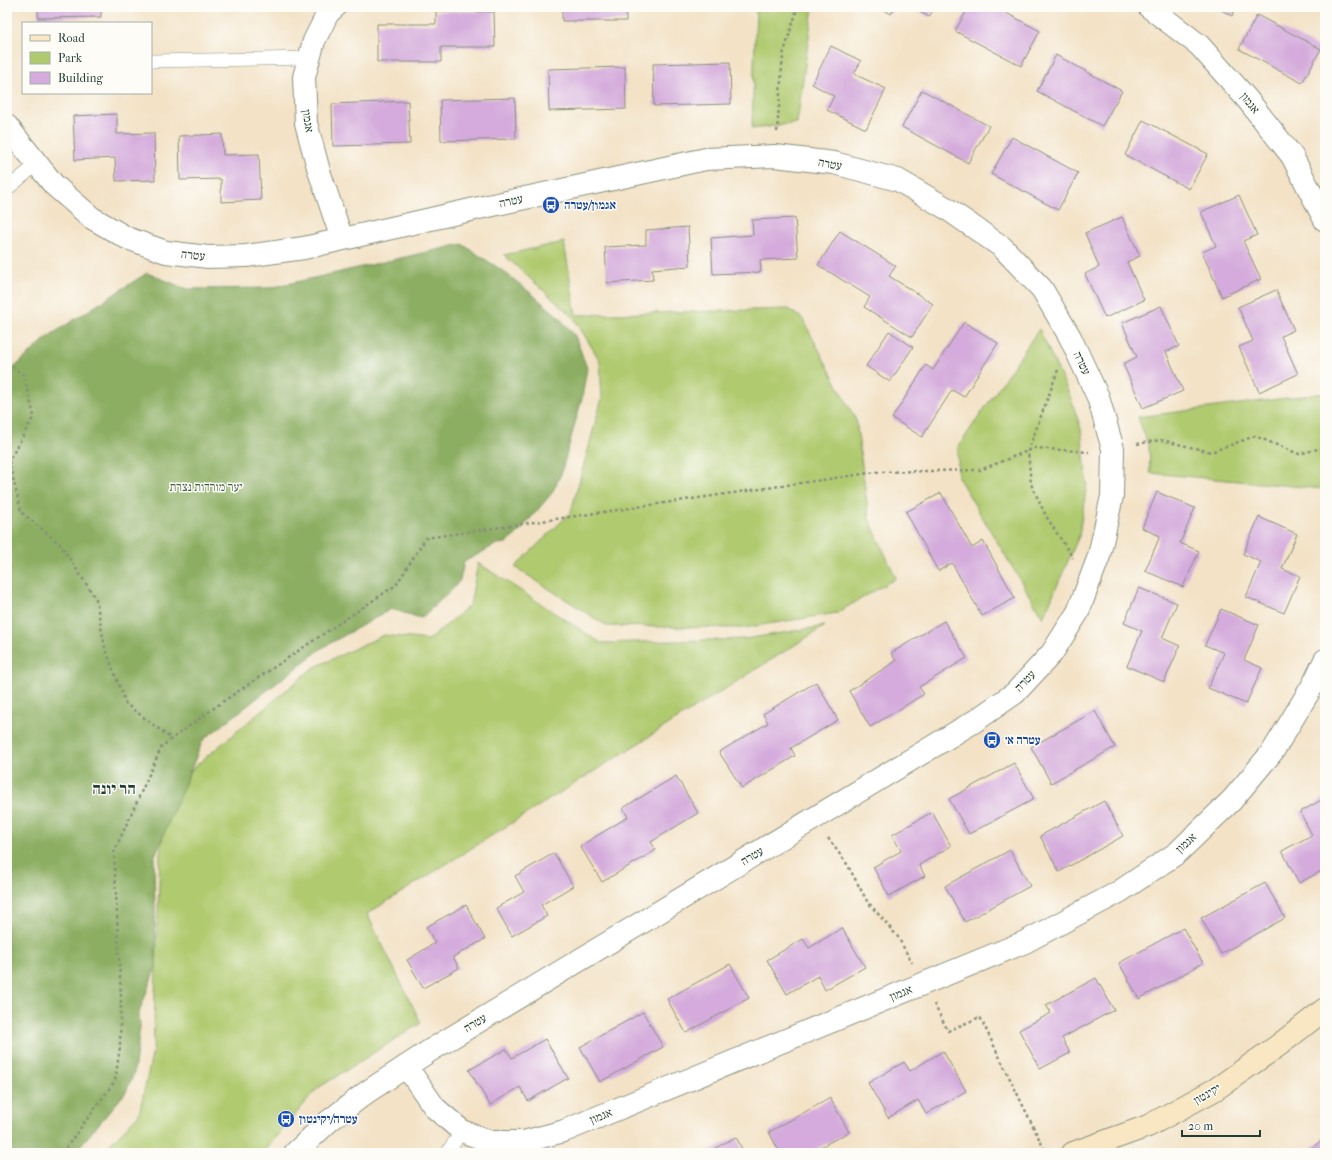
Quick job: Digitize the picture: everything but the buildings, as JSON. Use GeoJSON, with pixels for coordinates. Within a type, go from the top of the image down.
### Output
{"type":"FeatureCollection","features":[{"type":"Feature","properties":{"kind":"street","name":"אגמון"},"geometry":{"type":"LineString","coordinates":[[336,7],[328,13],[314,41],[304,77],[306,123],[319,171],[342,239]]}},
{"type":"Feature","properties":{"kind":"street","name":"אגמון"},"geometry":{"type":"LineString","coordinates":[[1149,7],[1199,45],[1247,99],[1292,156],[1325,220]]}},
{"type":"Feature","properties":{"kind":"street","name":"עטרה"},"geometry":{"type":"LineString","coordinates":[[7,126],[54,185],[92,218],[127,238],[166,252],[208,257],[246,256],[304,248],[479,208],[706,159],[775,156],[834,163],[898,180],[946,208],[1002,246],[1042,289],[1070,337],[1098,397],[1113,449],[1112,496],[1099,556],[1078,612],[1052,653],[1014,693],[975,721],[406,1066],[335,1116],[295,1153]]}},
{"type":"Feature","properties":{"kind":"street","name":"אגמון"},"geometry":{"type":"LineString","coordinates":[[406,1066],[435,1108],[462,1131],[491,1142],[523,1142],[564,1131],[1025,942],[1119,892],[1177,852],[1232,800],[1273,751],[1313,685],[1325,660]]}},
{"type":"Feature","properties":{"kind":"street","name":"יקינטון"},"geometry":{"type":"LineString","coordinates":[[1073,1153],[1148,1126],[1216,1089],[1279,1045],[1325,1008]]}},
{"type":"Feature","properties":{"kind":"lane"},"geometry":{"type":"LineString","coordinates":[[152,61],[309,58]]}},
{"type":"Feature","properties":{"kind":"lane"},"geometry":{"type":"LineString","coordinates":[[7,189],[37,164]]}},
{"type":"Feature","properties":{"kind":"lane"},"geometry":{"type":"LineString","coordinates":[[447,1153],[462,1131]]}},
{"type":"Feature","properties":{"kind":"path"},"geometry":{"type":"LineString","coordinates":[[775,156],[783,55],[796,13],[795,7]]}},
{"type":"Feature","properties":{"kind":"path"},"geometry":{"type":"LineString","coordinates":[[1070,337],[1028,451],[1031,484],[1046,516],[1089,582]]}},
{"type":"Feature","properties":{"kind":"path"},"geometry":{"type":"LineString","coordinates":[[7,363],[24,375],[34,416],[9,462],[22,512],[60,544],[96,599],[105,648],[126,704],[172,738]]}},
{"type":"Feature","properties":{"kind":"path"},"geometry":{"type":"LineString","coordinates":[[62,1153],[115,1081],[120,1047],[121,998],[114,852],[162,746],[218,705],[396,585],[426,538],[876,472],[980,470],[1035,448],[1092,452],[1161,440],[1211,452],[1255,436],[1298,454],[1325,447]]}},
{"type":"Feature","properties":{"kind":"green space"},"geometry":{"type":"Polygon","coordinates":[[[756,7],[813,7],[797,123],[752,129],[756,7]]]}},
{"type":"Feature","properties":{"kind":"green space"},"geometry":{"type":"Polygon","coordinates":[[[564,242],[576,315],[788,309],[802,318],[856,420],[869,519],[896,578],[837,613],[743,628],[607,626],[515,567],[571,512],[602,398],[600,361],[574,318],[504,255],[564,242]]]}},
{"type":"Feature","properties":{"kind":"green space","name":"יער מורדות נצרת"},"geometry":{"type":"Polygon","coordinates":[[[462,244],[503,271],[558,316],[575,336],[587,368],[582,398],[561,474],[552,493],[517,534],[506,543],[497,544],[464,562],[460,580],[453,589],[421,618],[391,609],[322,648],[203,740],[154,858],[156,966],[139,1013],[140,1027],[134,1073],[126,1092],[74,1153],[7,1153],[7,374],[49,336],[147,273],[187,289],[270,288],[462,244]]]}},
{"type":"Feature","properties":{"kind":"green space"},"geometry":{"type":"Polygon","coordinates":[[[1039,329],[1070,396],[1081,429],[1087,483],[1079,536],[1043,618],[958,477],[958,447],[1039,329]]]}},
{"type":"Feature","properties":{"kind":"green space"},"geometry":{"type":"Polygon","coordinates":[[[1325,393],[1325,489],[1150,473],[1149,447],[1138,417],[1325,393]]]}},
{"type":"Feature","properties":{"kind":"green space"},"geometry":{"type":"Polygon","coordinates":[[[478,563],[601,643],[745,639],[825,626],[367,914],[421,1023],[318,1088],[262,1153],[102,1153],[139,1114],[153,1051],[160,854],[166,809],[193,768],[313,668],[384,635],[429,640],[470,605],[478,563]]]}},
{"type":"Feature","properties":{"kind":"place","name":"אגמון/עטרה"},"geometry":{"type":"Point","coordinates":[551,205]}},
{"type":"Feature","properties":{"kind":"place","name":"עטרה א׳"},"geometry":{"type":"Point","coordinates":[992,740]}},
{"type":"Feature","properties":{"kind":"place","name":"עטרה/יקינטון"},"geometry":{"type":"Point","coordinates":[286,1119]}},
{"type":"Feature","properties":{"kind":"district","name":"הר יונה"},"geometry":{"type":"Point","coordinates":[114,788]}}]}
